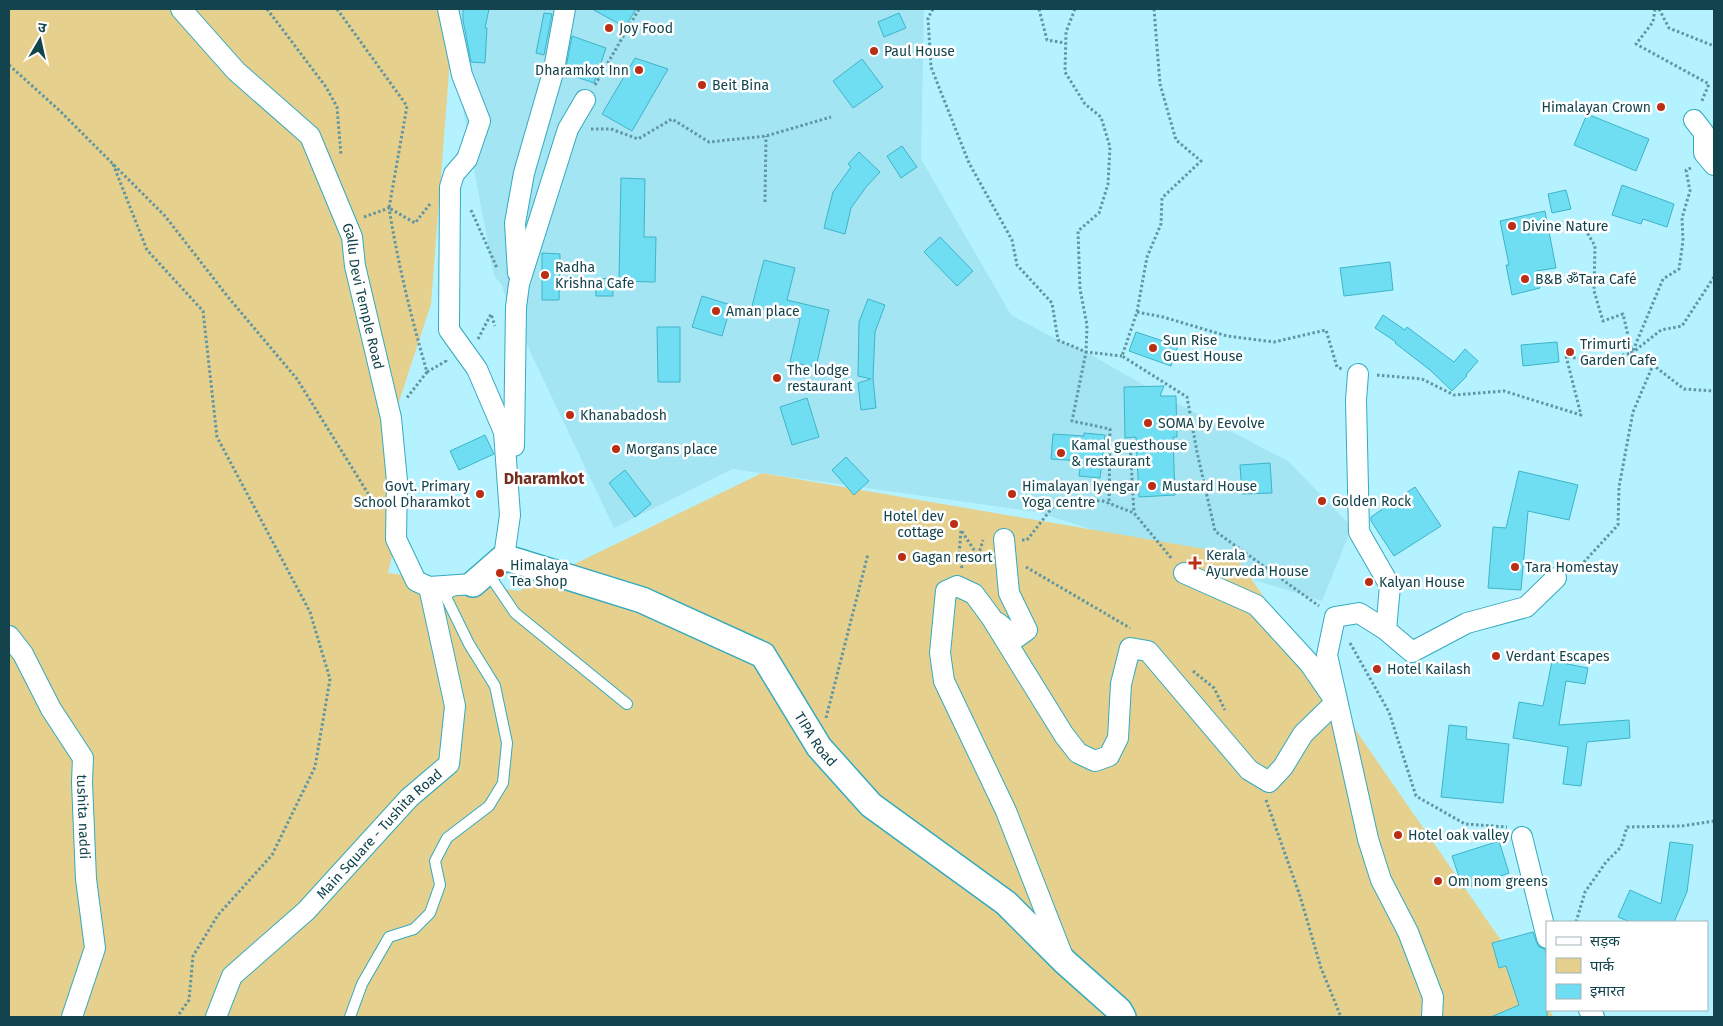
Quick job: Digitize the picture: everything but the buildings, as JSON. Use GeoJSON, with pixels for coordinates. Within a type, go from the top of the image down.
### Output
{"type":"FeatureCollection","features":[{"type":"Feature","properties":{"kind":"street","name":"Gallu Devi Temple Road"},"geometry":{"type":"LineString","coordinates":[[180,9],[236,71],[310,136],[352,237],[355,266],[391,418],[397,480],[396,539],[416,581],[430,587]]}},
{"type":"Feature","properties":{"kind":"street"},"geometry":{"type":"LineString","coordinates":[[448,9],[462,75],[480,121],[467,159],[454,174],[450,187],[449,330],[477,369],[504,432],[510,515]]}},
{"type":"Feature","properties":{"kind":"street"},"geometry":{"type":"LineString","coordinates":[[519,284],[515,223],[524,173],[554,69],[565,9]]}},
{"type":"Feature","properties":{"kind":"street"},"geometry":{"type":"LineString","coordinates":[[430,587],[481,575],[510,515],[514,481],[516,307],[519,284],[568,129],[585,100]]}},
{"type":"Feature","properties":{"kind":"street"},"geometry":{"type":"LineString","coordinates":[[1694,120],[1704,132],[1704,153],[1714,165]]}},
{"type":"Feature","properties":{"kind":"street"},"geometry":{"type":"LineString","coordinates":[[1358,374],[1356,400],[1359,532],[1390,586],[1386,630]]}},
{"type":"Feature","properties":{"kind":"street"},"geometry":{"type":"LineString","coordinates":[[991,617],[1016,638],[1027,630],[1009,593],[1004,539]]}},
{"type":"Feature","properties":{"kind":"street"},"geometry":{"type":"LineString","coordinates":[[1184,573],[1256,605],[1310,664],[1336,702]]}},
{"type":"Feature","properties":{"kind":"street","name":"TIPA Road"},"geometry":{"type":"LineString","coordinates":[[481,575],[642,600],[763,655],[819,747],[871,805],[1006,903],[1065,962],[1119,1010],[1123,1017]]}},
{"type":"Feature","properties":{"kind":"street"},"geometry":{"type":"LineString","coordinates":[[1432,1017],[1433,998],[1408,932],[1381,880],[1368,839],[1327,655],[1334,617],[1359,613],[1386,630],[1412,652],[1468,624],[1526,607],[1556,578]]}},
{"type":"Feature","properties":{"kind":"street"},"geometry":{"type":"LineString","coordinates":[[1065,962],[1006,810],[944,681],[940,653],[946,591],[957,586],[974,594],[991,617],[1064,735],[1078,753],[1094,761],[1109,756],[1118,738],[1121,684],[1130,648],[1148,651],[1248,770],[1269,782],[1283,767],[1302,734],[1336,702]]}},
{"type":"Feature","properties":{"kind":"street","name":"Main Square - Tushita Road"},"geometry":{"type":"LineString","coordinates":[[216,1017],[232,976],[306,911],[409,798],[449,764],[455,706],[430,587]]}},
{"type":"Feature","properties":{"kind":"street","name":"tushita naddi"},"geometry":{"type":"LineString","coordinates":[[9,636],[23,654],[51,709],[83,758],[82,782],[86,879],[95,948],[72,1017]]}},
{"type":"Feature","properties":{"kind":"street"},"geometry":{"type":"LineString","coordinates":[[1522,837],[1546,934]]}},
{"type":"Feature","properties":{"kind":"lane"},"geometry":{"type":"LineString","coordinates":[[350,1017],[362,984],[389,937],[414,929],[430,913],[440,885],[436,860],[447,838],[489,806],[503,783],[507,743],[495,686],[469,644],[445,595],[481,575],[515,613],[627,704]]}},
{"type":"Feature","properties":{"kind":"path"},"geometry":{"type":"LineString","coordinates":[[266,9],[326,87],[337,108],[341,160]]}},
{"type":"Feature","properties":{"kind":"path"},"geometry":{"type":"LineString","coordinates":[[337,9],[407,106],[390,208],[398,258],[412,320],[427,372],[391,418]]}},
{"type":"Feature","properties":{"kind":"path"},"geometry":{"type":"LineString","coordinates":[[585,100],[640,9]]}},
{"type":"Feature","properties":{"kind":"path"},"geometry":{"type":"LineString","coordinates":[[933,9],[928,18],[931,67],[969,163],[1012,240],[1017,265],[1052,303],[1058,340],[1086,352],[1122,356],[1187,397],[1215,531],[1334,617],[1389,712],[1416,796],[1465,824],[1506,826],[1522,837]]}},
{"type":"Feature","properties":{"kind":"path"},"geometry":{"type":"LineString","coordinates":[[1039,9],[1047,40],[1065,44]]}},
{"type":"Feature","properties":{"kind":"path"},"geometry":{"type":"LineString","coordinates":[[1075,9],[1066,32],[1065,72],[1085,104],[1101,117],[1110,147],[1108,184],[1099,214],[1078,231],[1080,289],[1087,324],[1086,352],[1072,421],[1110,429],[1108,504]]}},
{"type":"Feature","properties":{"kind":"path"},"geometry":{"type":"LineString","coordinates":[[1122,356],[1137,312],[1147,257],[1161,224],[1162,198],[1201,161],[1176,140],[1160,84],[1154,9]]}},
{"type":"Feature","properties":{"kind":"path"},"geometry":{"type":"LineString","coordinates":[[1655,9],[1653,22],[1636,44],[1709,84]]}},
{"type":"Feature","properties":{"kind":"path"},"geometry":{"type":"LineString","coordinates":[[1659,9],[1669,28],[1714,46]]}},
{"type":"Feature","properties":{"kind":"path"},"geometry":{"type":"LineString","coordinates":[[9,65],[60,111],[165,216],[228,298],[297,379],[396,539]]}},
{"type":"Feature","properties":{"kind":"path"},"geometry":{"type":"LineString","coordinates":[[568,129],[611,129],[638,139],[672,119],[710,142],[766,136],[831,117]]}},
{"type":"Feature","properties":{"kind":"path"},"geometry":{"type":"LineString","coordinates":[[765,202],[766,136]]}},
{"type":"Feature","properties":{"kind":"path"},"geometry":{"type":"LineString","coordinates":[[113,164],[147,250],[203,311],[217,437],[310,612],[330,680],[315,767],[272,855],[218,915],[193,956],[189,1000],[177,1017]]}},
{"type":"Feature","properties":{"kind":"path"},"geometry":{"type":"LineString","coordinates":[[1632,353],[1663,279],[1679,269],[1683,241],[1682,218],[1690,191],[1686,170],[1694,166]]}},
{"type":"Feature","properties":{"kind":"path"},"geometry":{"type":"LineString","coordinates":[[450,187],[469,207],[499,272]]}},
{"type":"Feature","properties":{"kind":"path"},"geometry":{"type":"LineString","coordinates":[[362,217],[390,208],[415,223],[432,202]]}},
{"type":"Feature","properties":{"kind":"path"},"geometry":{"type":"LineString","coordinates":[[1560,229],[1585,229],[1594,246],[1594,291],[1603,321],[1623,314],[1632,353],[1654,365],[1684,388],[1714,391]]}},
{"type":"Feature","properties":{"kind":"path"},"geometry":{"type":"LineString","coordinates":[[1137,312],[1163,317],[1227,336],[1274,342],[1326,330],[1337,367],[1358,374],[1422,379],[1454,395],[1504,390],[1582,416],[1566,356],[1593,362],[1632,353],[1661,330],[1682,326],[1714,277]]}},
{"type":"Feature","properties":{"kind":"path"},"geometry":{"type":"LineString","coordinates":[[468,358],[491,314],[496,330],[500,321]]}},
{"type":"Feature","properties":{"kind":"path"},"geometry":{"type":"LineString","coordinates":[[1556,578],[1583,563],[1618,525],[1619,487],[1633,412],[1654,365]]}},
{"type":"Feature","properties":{"kind":"path"},"geometry":{"type":"LineString","coordinates":[[1130,443],[1134,512]]}},
{"type":"Feature","properties":{"kind":"path"},"geometry":{"type":"LineString","coordinates":[[969,592],[959,554],[960,530],[978,556],[989,526],[1004,539],[1027,540],[1059,499],[1103,502],[1134,512],[1184,573]]}},
{"type":"Feature","properties":{"kind":"path"},"geometry":{"type":"LineString","coordinates":[[819,747],[868,554]]}},
{"type":"Feature","properties":{"kind":"path"},"geometry":{"type":"LineString","coordinates":[[1576,921],[1585,892],[1606,862],[1622,847],[1627,827],[1682,826],[1714,822]]}},
{"type":"Feature","properties":{"kind":"shaded area"},"geometry":{"type":"Polygon","coordinates":[[[448,9],[924,9],[921,159],[1011,315],[1058,340],[1086,352],[1163,396],[1288,461],[1352,527],[1322,601],[1036,512],[733,469],[614,528],[508,305],[502,285],[494,276],[447,24],[448,9]]]}},
{"type":"Feature","properties":{"kind":"green space"},"geometry":{"type":"Polygon","coordinates":[[[9,9],[454,9],[431,304],[395,414],[396,539],[388,573],[519,591],[762,473],[1234,554],[1546,1006],[1546,1011],[1550,1011],[1554,1017],[9,1017],[9,9]]]}},
{"type":"Feature","properties":{"kind":"place","name":"Joy Food"},"geometry":{"type":"Point","coordinates":[609,28]}},
{"type":"Feature","properties":{"kind":"place","name":"Paul House"},"geometry":{"type":"Point","coordinates":[874,51]}},
{"type":"Feature","properties":{"kind":"place","name":"Dharamkot Inn"},"geometry":{"type":"Point","coordinates":[639,70]}},
{"type":"Feature","properties":{"kind":"place","name":"Beit Bina"},"geometry":{"type":"Point","coordinates":[702,85]}},
{"type":"Feature","properties":{"kind":"place","name":"Himalayan Crown"},"geometry":{"type":"Point","coordinates":[1661,107]}},
{"type":"Feature","properties":{"kind":"place","name":"Divine Nature"},"geometry":{"type":"Point","coordinates":[1512,226]}},
{"type":"Feature","properties":{"kind":"place","name":"Radha Krishna Cafe"},"geometry":{"type":"Point","coordinates":[545,275]}},
{"type":"Feature","properties":{"kind":"place","name":"B&B ॐTara Café"},"geometry":{"type":"Point","coordinates":[1525,279]}},
{"type":"Feature","properties":{"kind":"place","name":"Aman place"},"geometry":{"type":"Point","coordinates":[716,311]}},
{"type":"Feature","properties":{"kind":"place","name":"Sun Rise Guest House"},"geometry":{"type":"Point","coordinates":[1153,348]}},
{"type":"Feature","properties":{"kind":"place","name":"Trimurti Garden Cafe"},"geometry":{"type":"Point","coordinates":[1570,352]}},
{"type":"Feature","properties":{"kind":"place","name":"The lodge restaurant"},"geometry":{"type":"Point","coordinates":[777,378]}},
{"type":"Feature","properties":{"kind":"place","name":"Khanabadosh"},"geometry":{"type":"Point","coordinates":[570,415]}},
{"type":"Feature","properties":{"kind":"place","name":"SOMA by Eevolve"},"geometry":{"type":"Point","coordinates":[1148,423]}},
{"type":"Feature","properties":{"kind":"place","name":"Morgans place"},"geometry":{"type":"Point","coordinates":[616,449]}},
{"type":"Feature","properties":{"kind":"place","name":"Kamal guesthouse & restaurant"},"geometry":{"type":"Point","coordinates":[1061,453]}},
{"type":"Feature","properties":{"kind":"place","name":"Mustard House"},"geometry":{"type":"Point","coordinates":[1152,486]}},
{"type":"Feature","properties":{"kind":"place","name":"Govt. Primary School Dharamkot"},"geometry":{"type":"Point","coordinates":[480,494]}},
{"type":"Feature","properties":{"kind":"place","name":"Himalayan Iyengar Yoga centre"},"geometry":{"type":"Point","coordinates":[1012,494]}},
{"type":"Feature","properties":{"kind":"place","name":"Golden Rock"},"geometry":{"type":"Point","coordinates":[1322,501]}},
{"type":"Feature","properties":{"kind":"place","name":"Hotel dev cottage"},"geometry":{"type":"Point","coordinates":[954,524]}},
{"type":"Feature","properties":{"kind":"place","name":"Gagan resort"},"geometry":{"type":"Point","coordinates":[902,557]}},
{"type":"Feature","properties":{"kind":"place","name":"Kerala Ayurveda House"},"geometry":{"type":"Point","coordinates":[1195,563]}},
{"type":"Feature","properties":{"kind":"place","name":"Tara Homestay"},"geometry":{"type":"Point","coordinates":[1515,567]}},
{"type":"Feature","properties":{"kind":"place","name":"Himalaya Tea Shop"},"geometry":{"type":"Point","coordinates":[500,573]}},
{"type":"Feature","properties":{"kind":"place","name":"Kalyan House"},"geometry":{"type":"Point","coordinates":[1369,582]}},
{"type":"Feature","properties":{"kind":"place","name":"Verdant Escapes"},"geometry":{"type":"Point","coordinates":[1496,656]}},
{"type":"Feature","properties":{"kind":"place","name":"Hotel Kailash"},"geometry":{"type":"Point","coordinates":[1377,669]}},
{"type":"Feature","properties":{"kind":"place","name":"Hotel oak valley"},"geometry":{"type":"Point","coordinates":[1398,835]}},
{"type":"Feature","properties":{"kind":"place","name":"Om nom greens"},"geometry":{"type":"Point","coordinates":[1438,881]}},
{"type":"Feature","properties":{"kind":"district","name":"Dharamkot"},"geometry":{"type":"Point","coordinates":[544,478]}}]}
